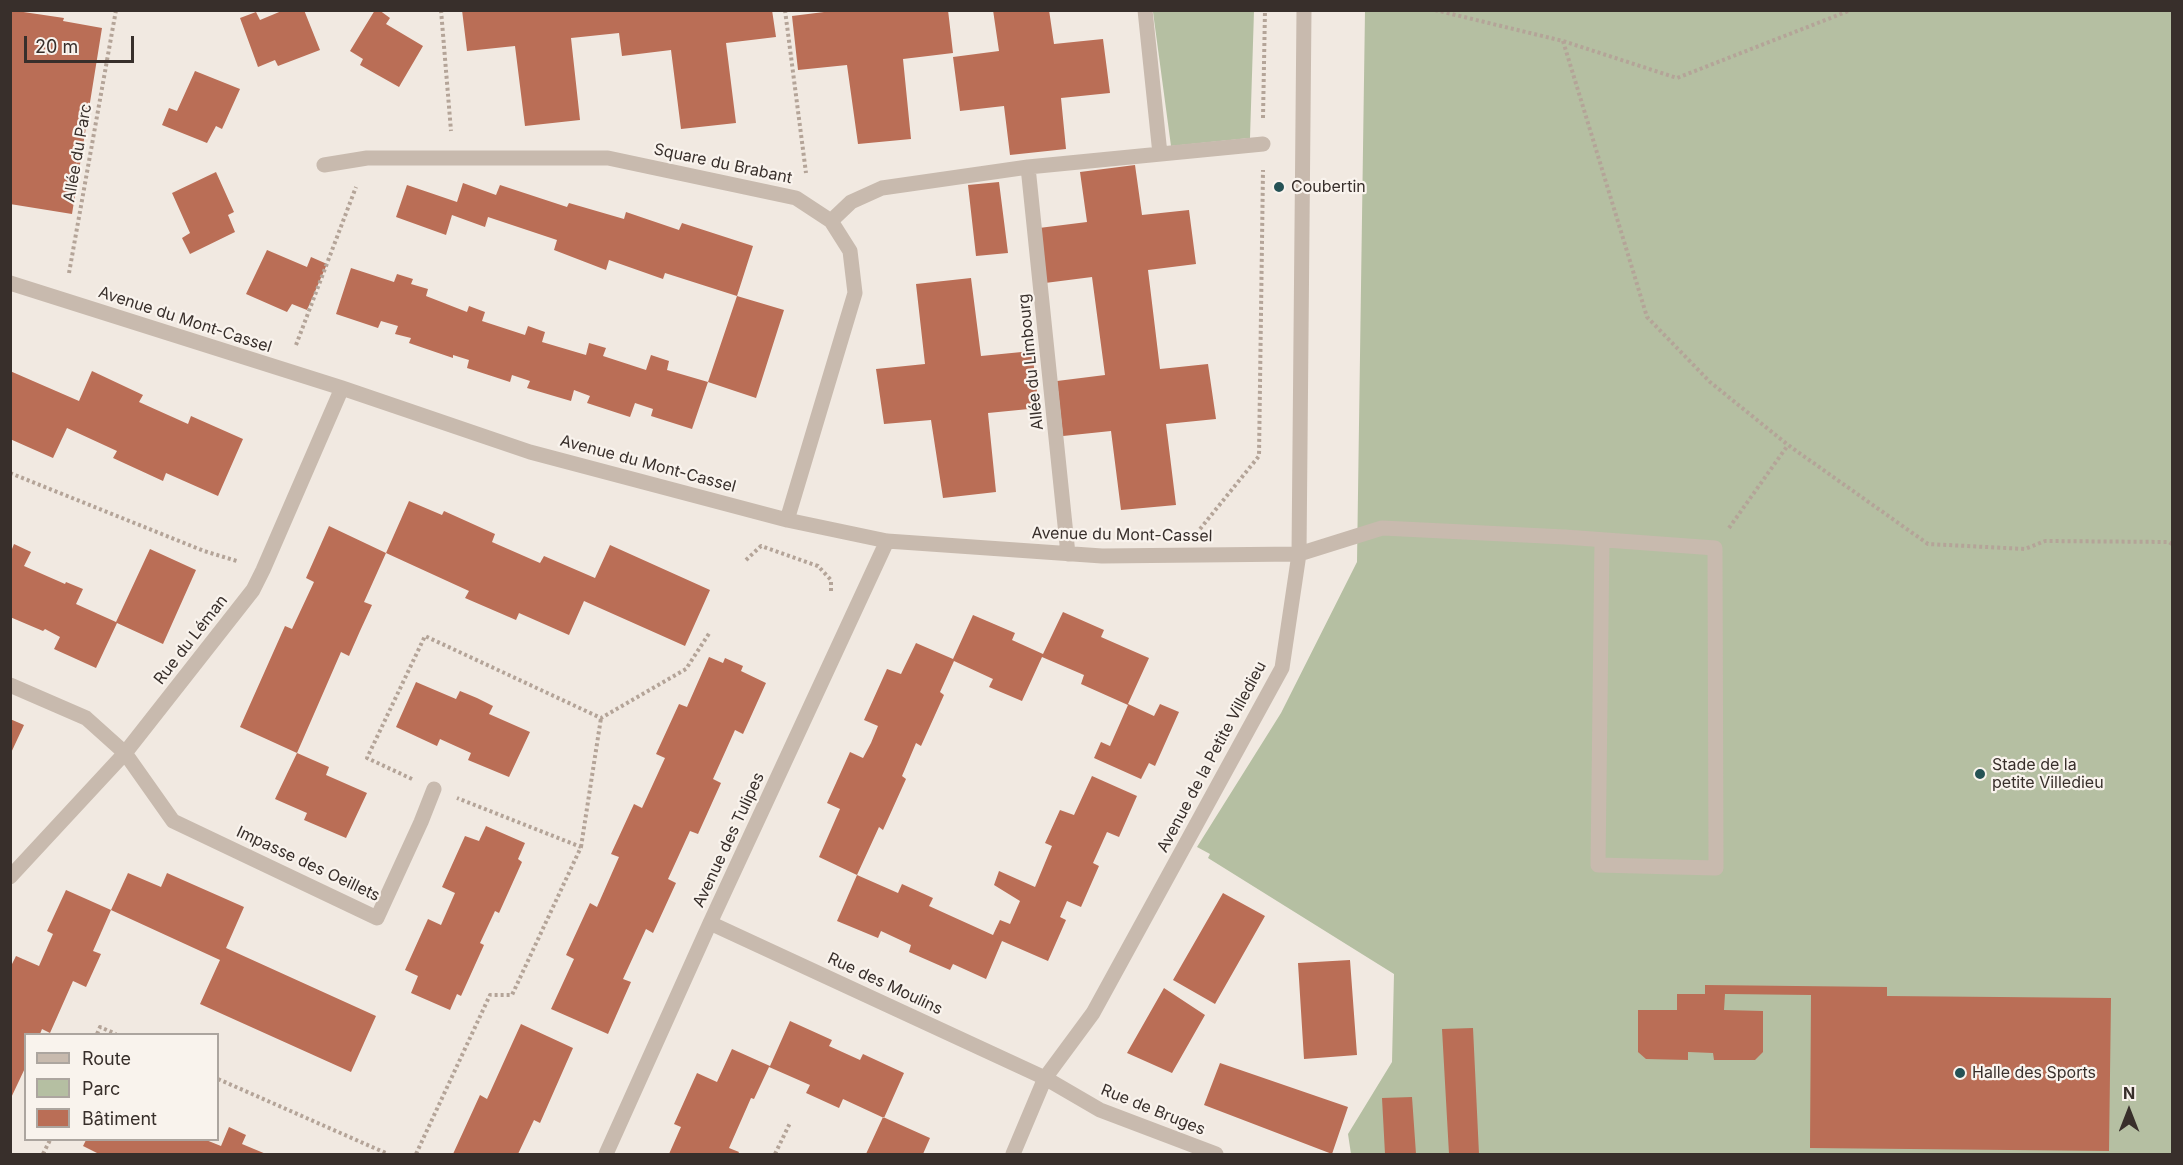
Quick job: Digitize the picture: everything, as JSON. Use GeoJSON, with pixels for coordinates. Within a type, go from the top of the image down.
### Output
{"type":"FeatureCollection","features":[{"type":"Feature","properties":{"kind":"street"},"geometry":{"type":"LineString","coordinates":[[1145,10],[1160,154]]}},
{"type":"Feature","properties":{"kind":"street","name":"Avenue de la Petite Villedieu"},"geometry":{"type":"LineString","coordinates":[[1013,1155],[1046,1078],[1093,1013],[1282,668],[1299,554],[1304,10]]}},
{"type":"Feature","properties":{"kind":"street"},"geometry":{"type":"LineString","coordinates":[[831,221],[851,202],[882,188],[1028,166],[1263,144]]}},
{"type":"Feature","properties":{"kind":"street","name":"Square du Brabant"},"geometry":{"type":"LineString","coordinates":[[324,165],[367,158],[608,158],[796,198],[831,221],[850,251],[855,293],[787,520]]}},
{"type":"Feature","properties":{"kind":"street","name":"Allée du Limbourg"},"geometry":{"type":"LineString","coordinates":[[1028,166],[1068,554]]}},
{"type":"Feature","properties":{"kind":"street","name":"Avenue du Mont-Cassel"},"geometry":{"type":"LineString","coordinates":[[10,283],[342,388],[530,452],[787,520],[887,541],[1068,554],[1179,556],[1299,554],[1382,528],[1714,548]]}},
{"type":"Feature","properties":{"kind":"street","name":"Rue du Léman"},"geometry":{"type":"LineString","coordinates":[[10,877],[125,753],[253,590],[264,570],[342,388]]}},
{"type":"Feature","properties":{"kind":"street"},"geometry":{"type":"LineString","coordinates":[[1602,540],[1598,865],[1716,868],[1714,548]]}},
{"type":"Feature","properties":{"kind":"street","name":"Avenue des Tulipes"},"geometry":{"type":"LineString","coordinates":[[606,1155],[710,923],[887,541]]}},
{"type":"Feature","properties":{"kind":"street"},"geometry":{"type":"LineString","coordinates":[[10,685],[86,718],[125,753]]}},
{"type":"Feature","properties":{"kind":"street","name":"Impasse des Oeillets"},"geometry":{"type":"LineString","coordinates":[[125,753],[173,821],[377,918],[422,822],[434,789]]}},
{"type":"Feature","properties":{"kind":"street","name":"Rue des Moulins"},"geometry":{"type":"LineString","coordinates":[[710,923],[1046,1078]]}},
{"type":"Feature","properties":{"kind":"street","name":"Rue de Bruges"},"geometry":{"type":"LineString","coordinates":[[1046,1078],[1100,1110],[1216,1155]]}},
{"type":"Feature","properties":{"kind":"path","name":"Allée du Parc"},"geometry":{"type":"LineString","coordinates":[[64,301],[116,10]]}},
{"type":"Feature","properties":{"kind":"path"},"geometry":{"type":"LineString","coordinates":[[441,10],[453,159]]}},
{"type":"Feature","properties":{"kind":"path"},"geometry":{"type":"LineString","coordinates":[[785,10],[806,176],[796,198]]}},
{"type":"Feature","properties":{"kind":"path"},"geometry":{"type":"LineString","coordinates":[[1179,556],[1259,456],[1265,10]]}},
{"type":"Feature","properties":{"kind":"path"},"geometry":{"type":"LineString","coordinates":[[1435,10],[1563,41],[1677,78],[1851,10]]}},
{"type":"Feature","properties":{"kind":"path"},"geometry":{"type":"LineString","coordinates":[[1563,41],[1647,316],[1710,382],[1788,445],[1928,544],[2025,549],[2045,541],[2169,542],[2172,544]]}},
{"type":"Feature","properties":{"kind":"path"},"geometry":{"type":"LineString","coordinates":[[286,371],[367,158]]}},
{"type":"Feature","properties":{"kind":"path"},"geometry":{"type":"LineString","coordinates":[[1714,548],[1788,445]]}},
{"type":"Feature","properties":{"kind":"path"},"geometry":{"type":"LineString","coordinates":[[10,473],[204,551],[264,570]]}},
{"type":"Feature","properties":{"kind":"path"},"geometry":{"type":"LineString","coordinates":[[746,560],[761,546],[818,566],[831,580],[831,595],[858,604]]}},
{"type":"Feature","properties":{"kind":"path"},"geometry":{"type":"LineString","coordinates":[[601,718],[686,669],[710,632]]}},
{"type":"Feature","properties":{"kind":"path"},"geometry":{"type":"LineString","coordinates":[[581,847],[434,789],[368,758],[425,636],[601,718]]}},
{"type":"Feature","properties":{"kind":"path"},"geometry":{"type":"LineString","coordinates":[[416,1155],[490,994],[512,994],[581,847],[601,718]]}},
{"type":"Feature","properties":{"kind":"path"},"geometry":{"type":"LineString","coordinates":[[98,1033],[100,1028],[111,1033]]}},
{"type":"Feature","properties":{"kind":"path"},"geometry":{"type":"LineString","coordinates":[[219,1079],[388,1155]]}},
{"type":"Feature","properties":{"kind":"path"},"geometry":{"type":"LineString","coordinates":[[775,1155],[790,1123]]}},
{"type":"Feature","properties":{"kind":"path"},"geometry":{"type":"LineString","coordinates":[[43,1155],[50,1141]]}},
{"type":"Feature","properties":{"kind":"green space"},"geometry":{"type":"Polygon","coordinates":[[[1173,10],[1254,11],[1250,138],[1171,146],[1153,12],[1173,10]]]}},
{"type":"Feature","properties":{"kind":"green space"},"geometry":{"type":"Polygon","coordinates":[[[1365,11],[2172,11],[2172,1154],[1351,1154],[1348,1134],[1392,1062],[1394,974],[1208,858],[1210,854],[1197,847],[1281,713],[1357,562],[1365,11]]]}},
{"type":"Feature","properties":{"kind":"building"},"geometry":{"type":"Polygon","coordinates":[[[10,10],[64,18],[63,21],[102,28],[72,214],[10,204],[10,10]]]}},
{"type":"Feature","properties":{"kind":"building"},"geometry":{"type":"Polygon","coordinates":[[[284,10],[304,10],[320,50],[278,66],[275,60],[258,67],[240,18],[256,12],[260,20],[284,10]]]}},
{"type":"Feature","properties":{"kind":"building"},"geometry":{"type":"Polygon","coordinates":[[[375,10],[379,10],[390,18],[386,24],[423,46],[399,87],[360,65],[363,59],[350,51],[375,10]]]}},
{"type":"Feature","properties":{"kind":"building"},"geometry":{"type":"Polygon","coordinates":[[[462,10],[772,10],[776,37],[726,43],[736,123],[681,129],[671,50],[622,56],[619,33],[571,38],[580,120],[525,126],[515,46],[467,51],[462,10]]]}},
{"type":"Feature","properties":{"kind":"building"},"geometry":{"type":"Polygon","coordinates":[[[840,10],[948,10],[953,53],[903,59],[911,139],[858,144],[847,65],[798,70],[792,16],[840,10]]]}},
{"type":"Feature","properties":{"kind":"building"},"geometry":{"type":"Polygon","coordinates":[[[993,10],[1049,10],[1054,44],[1103,39],[1110,93],[1061,98],[1066,149],[1010,155],[1004,106],[960,111],[953,57],[999,51],[993,10]]]}},
{"type":"Feature","properties":{"kind":"building"},"geometry":{"type":"Polygon","coordinates":[[[195,71],[240,89],[222,129],[216,126],[207,143],[162,125],[169,108],[177,111],[195,71]]]}},
{"type":"Feature","properties":{"kind":"building"},"geometry":{"type":"Polygon","coordinates":[[[1135,165],[1142,215],[1189,210],[1196,264],[1148,270],[1160,369],[1208,364],[1216,419],[1166,424],[1176,505],[1121,510],[1111,431],[1063,436],[1057,381],[1105,375],[1092,277],[1045,283],[1039,228],[1087,222],[1080,172],[1135,165]]]}},
{"type":"Feature","properties":{"kind":"building"},"geometry":{"type":"Polygon","coordinates":[[[216,172],[234,212],[228,215],[235,232],[190,254],[182,238],[190,233],[172,193],[216,172]]]}},
{"type":"Feature","properties":{"kind":"building"},"geometry":{"type":"Polygon","coordinates":[[[999,182],[1008,253],[976,256],[968,185],[999,182]]]}},
{"type":"Feature","properties":{"kind":"building"},"geometry":{"type":"Polygon","coordinates":[[[463,183],[496,195],[500,185],[567,207],[569,203],[624,219],[626,212],[679,230],[682,223],[753,246],[737,296],[665,273],[663,279],[609,260],[606,270],[554,250],[557,240],[488,217],[485,227],[452,215],[446,235],[396,217],[407,185],[457,202],[463,183]]]}},
{"type":"Feature","properties":{"kind":"building"},"geometry":{"type":"Polygon","coordinates":[[[267,250],[307,267],[311,257],[327,264],[307,310],[292,304],[287,312],[246,294],[267,250]]]}},
{"type":"Feature","properties":{"kind":"building"},"geometry":{"type":"Polygon","coordinates":[[[351,268],[394,282],[397,274],[413,279],[411,284],[428,289],[426,296],[467,312],[469,306],[485,312],[482,321],[525,335],[528,326],[545,332],[542,342],[586,355],[589,343],[606,348],[603,356],[646,370],[651,355],[669,361],[667,370],[708,382],[692,429],[651,416],[653,409],[635,403],[630,417],[587,403],[590,396],[574,390],[571,401],[527,388],[530,381],[512,375],[510,382],[467,368],[469,360],[453,355],[453,358],[409,343],[411,338],[395,334],[398,326],[381,321],[378,328],[336,314],[351,268]]]}},
{"type":"Feature","properties":{"kind":"building"},"geometry":{"type":"Polygon","coordinates":[[[971,278],[981,356],[1032,351],[1039,408],[988,413],[996,492],[943,498],[931,420],[884,424],[876,369],[925,364],[916,284],[971,278]]]}},
{"type":"Feature","properties":{"kind":"building"},"geometry":{"type":"Polygon","coordinates":[[[737,296],[784,310],[756,398],[708,382],[737,296]]]}},
{"type":"Feature","properties":{"kind":"building"},"geometry":{"type":"Polygon","coordinates":[[[10,371],[79,401],[92,371],[143,395],[139,402],[188,424],[191,416],[243,439],[218,496],[166,473],[163,481],[113,458],[117,451],[67,428],[53,458],[10,439],[10,371]]]}},
{"type":"Feature","properties":{"kind":"building"},"geometry":{"type":"Polygon","coordinates":[[[409,501],[442,515],[444,511],[495,534],[492,542],[540,563],[544,556],[595,578],[610,545],[710,590],[685,646],[584,601],[569,635],[519,613],[516,620],[465,598],[469,591],[386,553],[409,501]]]}},
{"type":"Feature","properties":{"kind":"building"},"geometry":{"type":"Polygon","coordinates":[[[329,526],[386,553],[364,602],[372,605],[349,656],[341,652],[297,753],[240,727],[285,626],[292,629],[314,582],[306,578],[329,526]]]}},
{"type":"Feature","properties":{"kind":"building"},"geometry":{"type":"Polygon","coordinates":[[[14,544],[31,552],[24,566],[65,584],[66,582],[83,589],[76,604],[116,622],[150,549],[196,570],[163,644],[117,623],[96,668],[54,649],[60,637],[45,629],[43,631],[10,617],[10,548],[12,549],[14,544]]]}},
{"type":"Feature","properties":{"kind":"building"},"geometry":{"type":"Polygon","coordinates":[[[1063,612],[1104,630],[1101,637],[1149,658],[1128,704],[1154,716],[1160,704],[1179,712],[1155,766],[1149,763],[1141,779],[1094,758],[1101,742],[1110,746],[1128,705],[1081,684],[1084,675],[1042,657],[1022,701],[989,687],[993,679],[954,661],[940,692],[944,695],[921,746],[916,743],[902,776],[906,779],[883,830],[879,827],[857,875],[819,857],[840,809],[827,803],[850,752],[863,758],[871,743],[878,726],[864,720],[887,669],[901,674],[916,643],[953,659],[973,615],[1015,633],[1012,640],[1043,654],[1063,612]]]}},
{"type":"Feature","properties":{"kind":"building"},"geometry":{"type":"Polygon","coordinates":[[[709,657],[723,663],[725,658],[743,666],[741,671],[766,683],[743,734],[735,730],[713,779],[721,783],[698,834],[690,831],[668,879],[676,883],[653,933],[646,929],[623,979],[631,982],[608,1034],[551,1009],[574,959],[566,955],[590,903],[597,907],[619,857],[611,854],[634,804],[642,808],[665,758],[656,754],[679,704],[687,707],[709,657]]]}},
{"type":"Feature","properties":{"kind":"building"},"geometry":{"type":"Polygon","coordinates":[[[416,682],[456,699],[460,691],[477,698],[493,706],[489,714],[530,732],[509,777],[468,760],[471,753],[440,739],[437,746],[396,727],[416,682]]]}},
{"type":"Feature","properties":{"kind":"building"},"geometry":{"type":"Polygon","coordinates":[[[10,719],[24,725],[10,755],[10,719]]]}},
{"type":"Feature","properties":{"kind":"building"},"geometry":{"type":"Polygon","coordinates":[[[297,753],[329,767],[326,775],[367,793],[346,838],[304,820],[307,813],[275,799],[297,753]]]}},
{"type":"Feature","properties":{"kind":"building"},"geometry":{"type":"Polygon","coordinates":[[[1092,776],[1137,796],[1119,837],[1107,832],[1093,863],[1099,866],[1081,907],[1067,901],[1060,917],[1066,920],[1048,961],[1002,941],[986,979],[953,964],[950,970],[909,952],[911,945],[881,931],[878,938],[837,921],[857,875],[898,893],[902,884],[933,898],[929,906],[993,935],[1000,920],[1010,924],[1020,901],[994,885],[999,871],[1035,887],[1052,846],[1045,843],[1060,810],[1074,815],[1092,776]]]}},
{"type":"Feature","properties":{"kind":"building"},"geometry":{"type":"Polygon","coordinates":[[[486,826],[525,843],[518,859],[522,862],[499,913],[495,911],[480,943],[484,945],[461,996],[457,994],[450,1010],[411,993],[418,976],[405,970],[428,919],[441,925],[455,893],[442,887],[465,836],[479,841],[486,826]]]}},
{"type":"Feature","properties":{"kind":"building"},"geometry":{"type":"Polygon","coordinates":[[[128,873],[161,887],[167,873],[244,907],[226,948],[376,1016],[351,1072],[200,1004],[220,960],[111,910],[128,873]]]}},
{"type":"Feature","properties":{"kind":"building"},"geometry":{"type":"Polygon","coordinates":[[[66,890],[111,910],[93,951],[101,954],[86,987],[73,981],[50,1033],[42,1029],[40,1033],[24,1033],[24,1070],[10,1100],[10,968],[16,956],[39,966],[53,934],[47,931],[66,890]]]}},
{"type":"Feature","properties":{"kind":"building"},"geometry":{"type":"Polygon","coordinates":[[[1223,893],[1265,916],[1215,1004],[1173,980],[1223,893]]]}},
{"type":"Feature","properties":{"kind":"building"},"geometry":{"type":"Polygon","coordinates":[[[1350,960],[1357,1055],[1304,1059],[1298,963],[1350,960]]]}},
{"type":"Feature","properties":{"kind":"building","name":"Halle des Sports"},"geometry":{"type":"Polygon","coordinates":[[[1705,985],[1887,987],[1887,996],[2111,998],[2109,1151],[1810,1148],[1811,995],[1725,994],[1724,1010],[1763,1011],[1763,1052],[1755,1060],[1714,1060],[1713,1053],[1688,1052],[1688,1060],[1646,1059],[1638,1052],[1638,1010],[1677,1010],[1677,994],[1705,994],[1705,985]]]}},
{"type":"Feature","properties":{"kind":"building"},"geometry":{"type":"Polygon","coordinates":[[[1164,988],[1205,1015],[1172,1073],[1127,1053],[1164,988]]]}},
{"type":"Feature","properties":{"kind":"building"},"geometry":{"type":"Polygon","coordinates":[[[790,1021],[832,1040],[829,1046],[860,1060],[863,1054],[904,1073],[884,1118],[843,1099],[839,1108],[806,1093],[810,1085],[769,1067],[754,1099],[751,1098],[729,1148],[739,1152],[738,1154],[669,1154],[681,1127],[674,1124],[697,1073],[717,1082],[732,1049],[770,1066],[790,1021]]]}},
{"type":"Feature","properties":{"kind":"building"},"geometry":{"type":"Polygon","coordinates":[[[521,1024],[573,1048],[540,1123],[534,1120],[518,1154],[453,1154],[480,1095],[487,1099],[521,1024]]]}},
{"type":"Feature","properties":{"kind":"building"},"geometry":{"type":"Polygon","coordinates":[[[1473,1028],[1479,1154],[1449,1154],[1442,1029],[1473,1028]]]}},
{"type":"Feature","properties":{"kind":"building"},"geometry":{"type":"Polygon","coordinates":[[[1220,1063],[1348,1107],[1332,1154],[1204,1105],[1220,1063]]]}},
{"type":"Feature","properties":{"kind":"building"},"geometry":{"type":"Polygon","coordinates":[[[1412,1097],[1416,1154],[1385,1154],[1382,1098],[1412,1097]]]}},
{"type":"Feature","properties":{"kind":"building"},"geometry":{"type":"Polygon","coordinates":[[[883,1117],[930,1138],[923,1154],[866,1154],[883,1117]]]}},
{"type":"Feature","properties":{"kind":"building"},"geometry":{"type":"Polygon","coordinates":[[[229,1127],[246,1135],[242,1144],[266,1154],[99,1154],[83,1146],[86,1141],[208,1141],[221,1146],[229,1127]]]}},
{"type":"Feature","properties":{"kind":"place","name":"Coubertin"},"geometry":{"type":"Point","coordinates":[1279,187]}},
{"type":"Feature","properties":{"kind":"place","name":"Stade de la petite Villedieu"},"geometry":{"type":"Point","coordinates":[1980,774]}},
{"type":"Feature","properties":{"kind":"place","name":"Halle des Sports"},"geometry":{"type":"Point","coordinates":[1960,1073]}}]}
